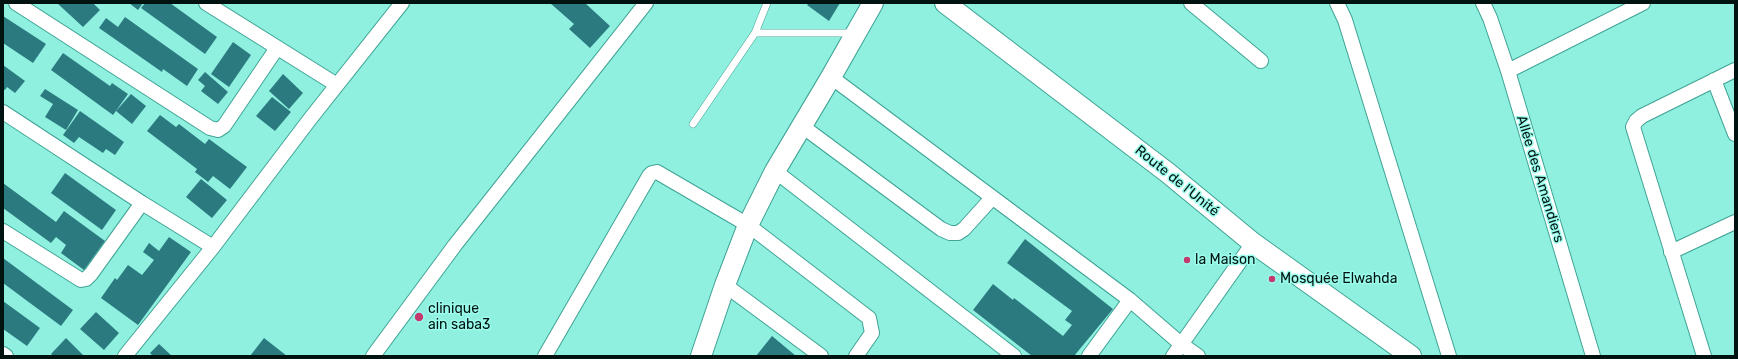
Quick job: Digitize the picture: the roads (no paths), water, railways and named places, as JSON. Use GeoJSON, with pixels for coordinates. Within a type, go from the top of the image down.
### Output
{"type":"FeatureCollection","features":[{"type":"Feature","properties":{"kind":"street"},"geometry":{"type":"LineString","coordinates":[[16,3],[210,128],[218,130],[224,126],[278,48]]}},
{"type":"Feature","properties":{"kind":"street"},"geometry":{"type":"LineString","coordinates":[[206,3],[337,85]]}},
{"type":"Feature","properties":{"kind":"street"},"geometry":{"type":"LineString","coordinates":[[125,356],[214,247],[337,85],[402,3]]}},
{"type":"Feature","properties":{"kind":"street"},"geometry":{"type":"LineString","coordinates":[[373,356],[455,245],[646,3]]}},
{"type":"Feature","properties":{"kind":"street"},"geometry":{"type":"LineString","coordinates":[[702,356],[725,285],[748,225],[775,172],[873,3]]}},
{"type":"Feature","properties":{"kind":"street","name":"Route de l'Unité"},"geometry":{"type":"LineString","coordinates":[[945,3],[1168,174],[1253,243],[1411,356]]}},
{"type":"Feature","properties":{"kind":"street"},"geometry":{"type":"LineString","coordinates":[[1191,3],[1261,60]]}},
{"type":"Feature","properties":{"kind":"street"},"geometry":{"type":"LineString","coordinates":[[1338,3],[1345,20],[1449,356]]}},
{"type":"Feature","properties":{"kind":"street","name":"Allée des Amandiers"},"geometry":{"type":"LineString","coordinates":[[1483,3],[1490,18],[1508,71],[1593,356]]}},
{"type":"Feature","properties":{"kind":"street"},"geometry":{"type":"LineString","coordinates":[[1508,71],[1642,3]]}},
{"type":"Feature","properties":{"kind":"street"},"geometry":{"type":"LineString","coordinates":[[1704,356],[1633,127],[1636,121],[1642,116],[1735,70]]}},
{"type":"Feature","properties":{"kind":"street"},"geometry":{"type":"LineString","coordinates":[[831,77],[1130,300],[1181,344],[1198,356]]}},
{"type":"Feature","properties":{"kind":"street"},"geometry":{"type":"LineString","coordinates":[[1714,80],[1735,134]]}},
{"type":"Feature","properties":{"kind":"street"},"geometry":{"type":"LineString","coordinates":[[3,112],[142,203],[214,247]]}},
{"type":"Feature","properties":{"kind":"street"},"geometry":{"type":"LineString","coordinates":[[802,126],[941,229],[950,233],[958,232],[964,229],[992,198]]}},
{"type":"Feature","properties":{"kind":"street"},"geometry":{"type":"LineString","coordinates":[[545,356],[652,173],[657,172],[748,225],[870,318],[872,333],[856,356]]}},
{"type":"Feature","properties":{"kind":"street"},"geometry":{"type":"LineString","coordinates":[[775,172],[1014,356]]}},
{"type":"Feature","properties":{"kind":"street"},"geometry":{"type":"LineString","coordinates":[[3,231],[81,280],[86,279],[142,203]]}},
{"type":"Feature","properties":{"kind":"street"},"geometry":{"type":"LineString","coordinates":[[1671,252],[1735,222]]}},
{"type":"Feature","properties":{"kind":"street"},"geometry":{"type":"LineString","coordinates":[[1173,356],[1253,243]]}},
{"type":"Feature","properties":{"kind":"street"},"geometry":{"type":"LineString","coordinates":[[725,285],[821,356]]}},
{"type":"Feature","properties":{"kind":"street"},"geometry":{"type":"LineString","coordinates":[[1089,356],[1130,300]]}},
{"type":"Feature","properties":{"kind":"lane"},"geometry":{"type":"LineString","coordinates":[[693,124],[755,33],[767,3]]}},
{"type":"Feature","properties":{"kind":"lane"},"geometry":{"type":"LineString","coordinates":[[755,33],[856,33]]}},
{"type":"Feature","properties":{"kind":"place","name":"la Maison"},"geometry":{"type":"Point","coordinates":[1187,260]}},
{"type":"Feature","properties":{"kind":"place","name":"Mosquée Elwahda"},"geometry":{"type":"Point","coordinates":[1272,279]}},
{"type":"Feature","properties":{"kind":"place","name":"clinique ain saba3"},"geometry":{"type":"Point","coordinates":[419,317]}}]}
